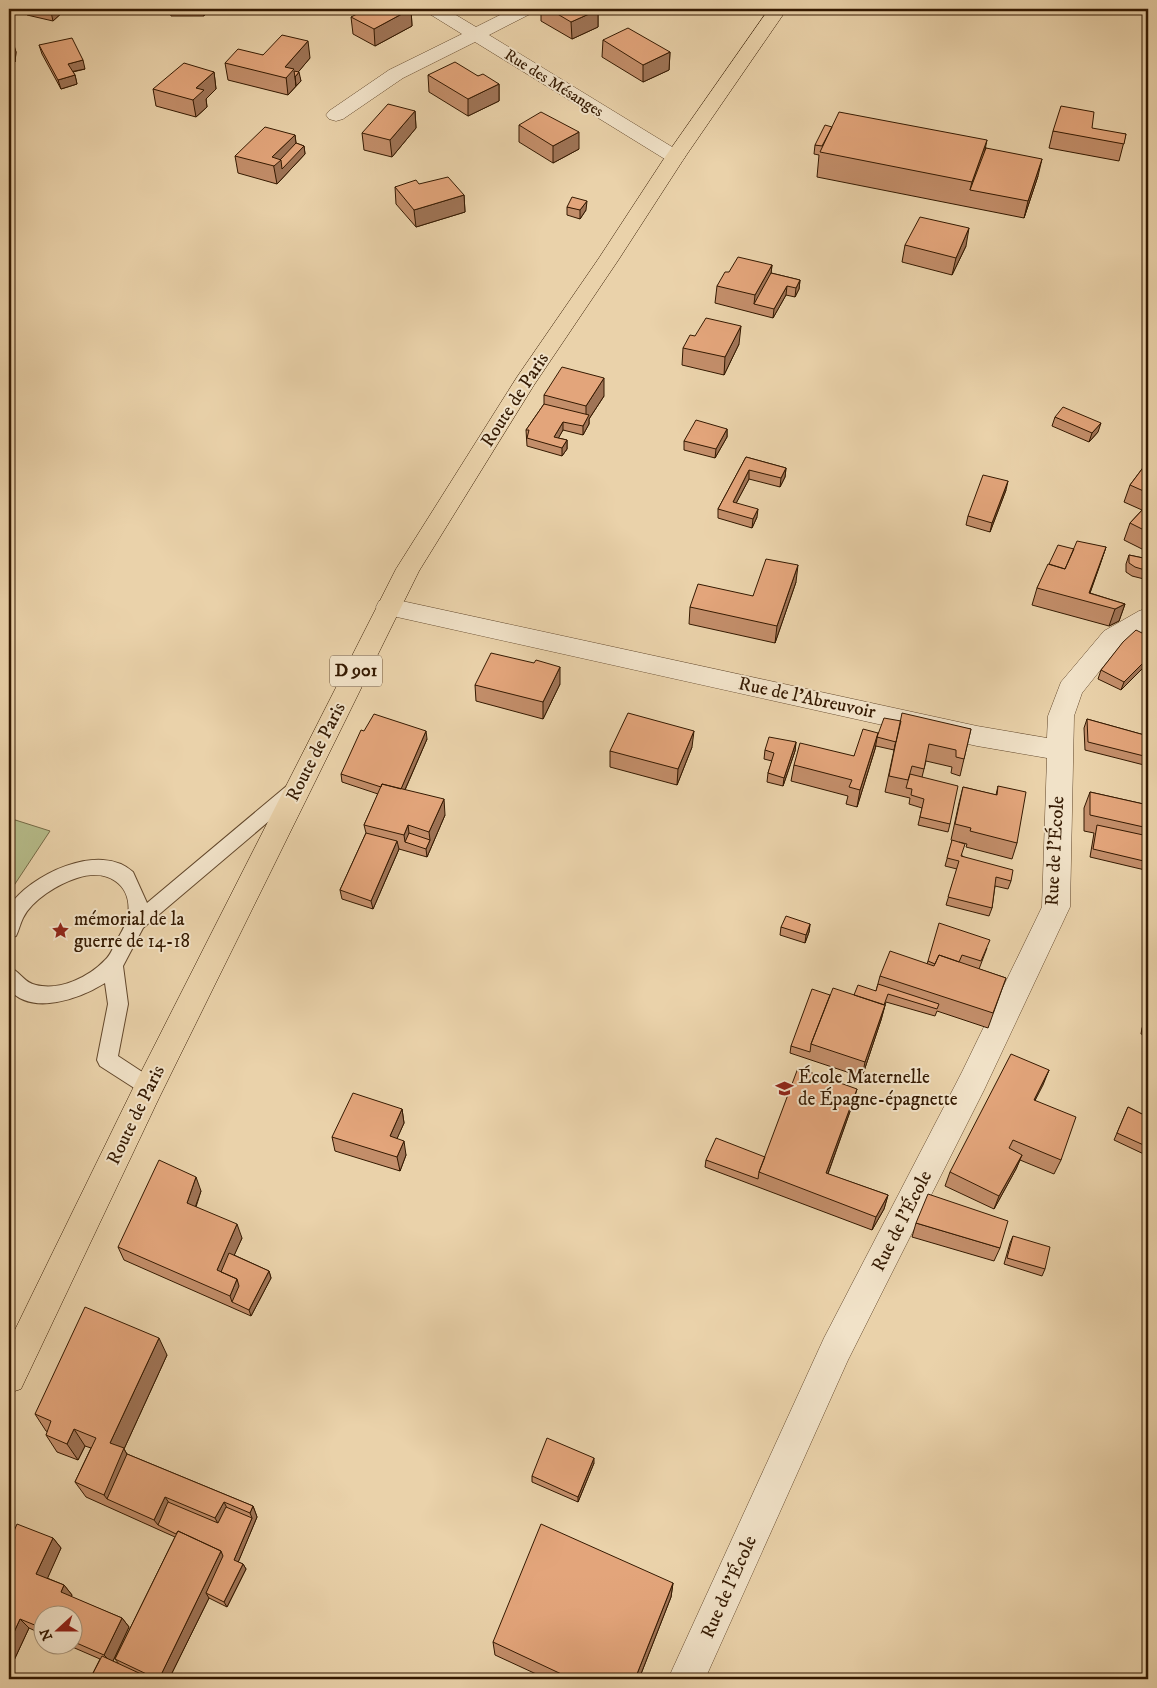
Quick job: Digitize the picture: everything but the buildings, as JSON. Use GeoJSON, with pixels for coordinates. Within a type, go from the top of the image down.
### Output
{"type":"FeatureCollection","features":[{"type":"Feature","properties":{"kind":"main road","name":"Route de Paris"},"geometry":{"type":"LineString","coordinates":[[9,1377],[149,1087],[408,569],[525,382],[609,259],[675,157],[778,9]]}},
{"type":"Feature","properties":{"kind":"street","name":"Rue des Mésanges"},"geometry":{"type":"LineString","coordinates":[[434,9],[675,157]]}},
{"type":"Feature","properties":{"kind":"street"},"geometry":{"type":"LineString","coordinates":[[336,115],[396,74],[526,9]]}},
{"type":"Feature","properties":{"kind":"street","name":"Rue de l'Abreuvoir"},"geometry":{"type":"LineString","coordinates":[[388,607],[977,736],[1060,750]]}},
{"type":"Feature","properties":{"kind":"street"},"geometry":{"type":"LineString","coordinates":[[1060,750],[1061,716],[1070,689],[1113,637],[1148,617]]}},
{"type":"Feature","properties":{"kind":"street","name":"Rue de l'École"},"geometry":{"type":"LineString","coordinates":[[686,1679],[836,1349],[973,1081],[1056,907],[1060,750]]}},
{"type":"Feature","properties":{"kind":"lane"},"geometry":{"type":"LineString","coordinates":[[9,975],[13,981],[34,995],[59,994],[88,983],[113,965],[137,922],[298,787]]}},
{"type":"Feature","properties":{"kind":"lane"},"geometry":{"type":"LineString","coordinates":[[10,920],[28,899],[44,886],[61,876],[86,868],[109,869],[122,874],[128,880],[138,903],[137,922]]}},
{"type":"Feature","properties":{"kind":"lane"},"geometry":{"type":"LineString","coordinates":[[113,965],[118,1004],[107,1060],[149,1087]]}},
{"type":"Feature","properties":{"kind":"green space"},"geometry":{"type":"Polygon","coordinates":[[[9,818],[50,831],[9,893],[9,818]]]}},
{"type":"Feature","properties":{"kind":"place","name":"mémorial de la guerre de 14-18"},"geometry":{"type":"Point","coordinates":[60,930]}},
{"type":"Feature","properties":{"kind":"place","name":"École Maternelle de Épagne-épagnette"},"geometry":{"type":"Point","coordinates":[784,1088]}}]}
